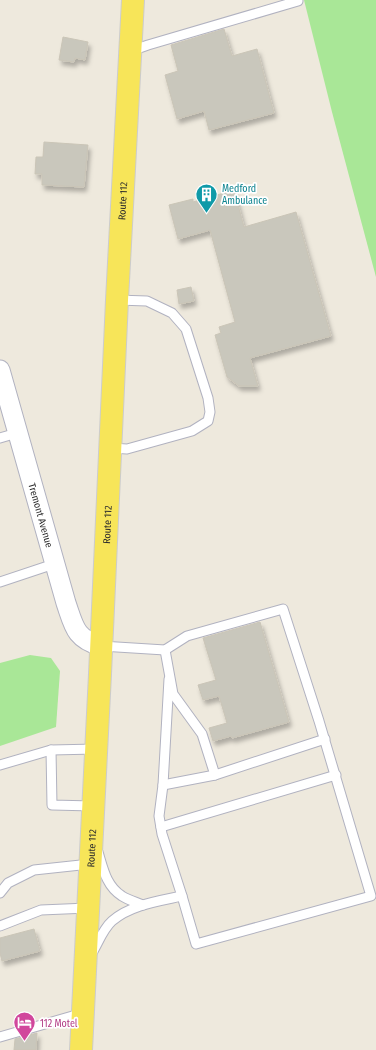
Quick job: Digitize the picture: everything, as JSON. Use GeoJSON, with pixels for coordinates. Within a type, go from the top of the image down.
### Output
{"type":"FeatureCollection","features":[{"type":"Feature","properties":{"kind":"main road","name":"Route 112"},"geometry":{"type":"LineString","coordinates":[[81,1050],[133,0]]}},
{"type":"Feature","properties":{"kind":"street","name":"Tremont Avenue"},"geometry":{"type":"LineString","coordinates":[[0,370],[8,435],[54,564],[66,603],[77,632],[84,640],[91,644],[101,646]]}},
{"type":"Feature","properties":{"kind":"lane"},"geometry":{"type":"LineString","coordinates":[[130,51],[298,1]]}},
{"type":"Feature","properties":{"kind":"lane"},"geometry":{"type":"LineString","coordinates":[[110,448],[127,449],[192,431],[208,421],[210,412],[208,398],[186,329],[172,313],[147,301],[117,300]]}},
{"type":"Feature","properties":{"kind":"lane"},"geometry":{"type":"LineString","coordinates":[[0,582],[54,564]]}},
{"type":"Feature","properties":{"kind":"lane"},"geometry":{"type":"LineString","coordinates":[[101,646],[165,650],[187,636],[283,609],[325,739],[371,896],[196,944],[162,834],[159,816],[163,785],[169,679]]}},
{"type":"Feature","properties":{"kind":"lane"},"geometry":{"type":"LineString","coordinates":[[165,650],[169,679],[173,694],[202,734],[215,775]]}},
{"type":"Feature","properties":{"kind":"lane"},"geometry":{"type":"LineString","coordinates":[[163,785],[215,775],[325,739]]}},
{"type":"Feature","properties":{"kind":"lane"},"geometry":{"type":"LineString","coordinates":[[0,765],[50,750],[96,749]]}},
{"type":"Feature","properties":{"kind":"lane"},"geometry":{"type":"LineString","coordinates":[[50,750],[52,805],[93,806]]}},
{"type":"Feature","properties":{"kind":"lane"},"geometry":{"type":"LineString","coordinates":[[161,827],[336,775]]}},
{"type":"Feature","properties":{"kind":"lane"},"geometry":{"type":"LineString","coordinates":[[92,832],[108,882],[122,897],[143,905]]}},
{"type":"Feature","properties":{"kind":"lane"},"geometry":{"type":"LineString","coordinates":[[0,893],[8,883],[34,870],[90,864]]}},
{"type":"Feature","properties":{"kind":"lane"},"geometry":{"type":"LineString","coordinates":[[85,964],[111,922],[120,915],[143,905],[182,896]]}},
{"type":"Feature","properties":{"kind":"lane"},"geometry":{"type":"LineString","coordinates":[[0,926],[41,910],[88,908]]}},
{"type":"Feature","properties":{"kind":"lane"},"geometry":{"type":"LineString","coordinates":[[0,1037],[83,1014]]}},
{"type":"Feature","properties":{"kind":"green space"},"geometry":{"type":"Polygon","coordinates":[[[304,0],[376,0],[376,277],[332,112],[304,0]]]}},
{"type":"Feature","properties":{"kind":"green space"},"geometry":{"type":"Polygon","coordinates":[[[30,655],[51,658],[60,671],[56,727],[0,746],[0,663],[30,655]]]}},
{"type":"Feature","properties":{"kind":"building"},"geometry":{"type":"Polygon","coordinates":[[[224,29],[232,56],[257,49],[274,113],[209,130],[204,111],[177,119],[165,75],[178,71],[171,45],[224,29]]]}},
{"type":"Feature","properties":{"kind":"building"},"geometry":{"type":"Polygon","coordinates":[[[63,37],[88,42],[85,60],[75,58],[74,62],[59,60],[63,37]]]}},
{"type":"Feature","properties":{"kind":"building"},"geometry":{"type":"Polygon","coordinates":[[[44,142],[88,145],[84,187],[42,185],[42,174],[35,174],[36,157],[43,157],[44,142]]]}},
{"type":"Feature","properties":{"kind":"building"},"geometry":{"type":"Polygon","coordinates":[[[234,190],[244,227],[296,212],[331,336],[250,358],[258,386],[239,386],[227,377],[215,335],[221,333],[219,327],[235,322],[210,230],[178,239],[169,205],[193,199],[193,202],[234,190]]]}},
{"type":"Feature","properties":{"kind":"building"},"geometry":{"type":"Polygon","coordinates":[[[191,287],[194,301],[179,304],[177,290],[191,287]]]}},
{"type":"Feature","properties":{"kind":"building"},"geometry":{"type":"Polygon","coordinates":[[[260,622],[289,722],[232,738],[231,736],[213,741],[209,728],[227,723],[219,696],[203,700],[198,685],[216,680],[203,638],[260,622]]]}},
{"type":"Feature","properties":{"kind":"building"},"geometry":{"type":"Polygon","coordinates":[[[34,929],[40,951],[2,961],[0,953],[0,938],[34,929]]]}},
{"type":"Feature","properties":{"kind":"building","name":"112 Motel"},"geometry":{"type":"Polygon","coordinates":[[[37,1033],[36,1050],[14,1050],[15,1039],[37,1033]]]}},
{"type":"Feature","properties":{"kind":"place","name":"Medford Ambulance"},"geometry":{"type":"Point","coordinates":[206,214]}},
{"type":"Feature","properties":{"kind":"place","name":"112 Motel"},"geometry":{"type":"Point","coordinates":[25,1042]}}]}
